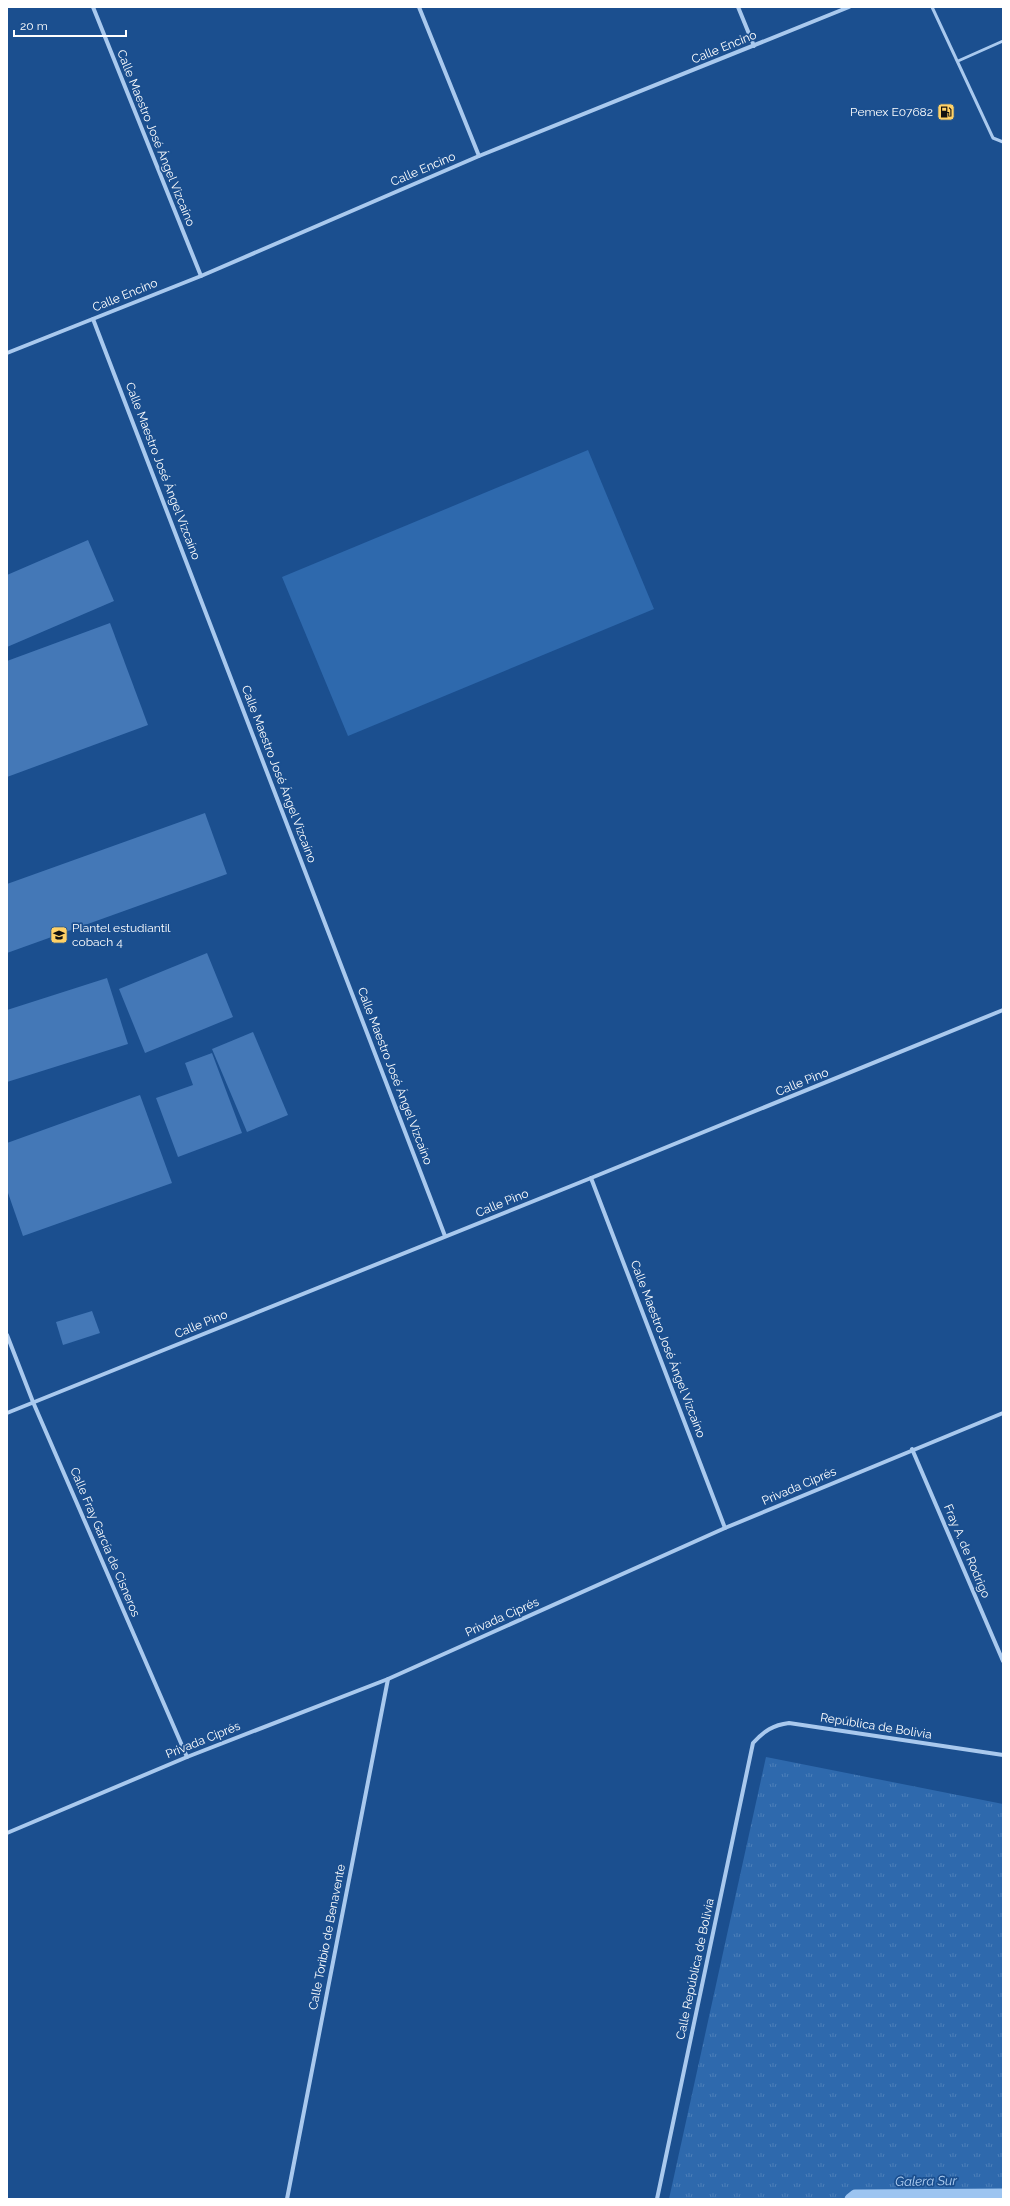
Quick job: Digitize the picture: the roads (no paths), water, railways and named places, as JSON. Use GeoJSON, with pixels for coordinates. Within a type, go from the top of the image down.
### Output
{"type":"FeatureCollection","features":[{"type":"Feature","properties":{"kind":"street","name":"Calle Maestro José Ángel Vizcaíno"},"geometry":{"type":"LineString","coordinates":[[93,7],[201,276]]}},
{"type":"Feature","properties":{"kind":"street"},"geometry":{"type":"LineString","coordinates":[[419,7],[478,156]]}},
{"type":"Feature","properties":{"kind":"street"},"geometry":{"type":"LineString","coordinates":[[738,7],[754,46]]}},
{"type":"Feature","properties":{"kind":"street","name":"Calle Encino"},"geometry":{"type":"LineString","coordinates":[[7,353],[201,276],[478,156],[849,7]]}},
{"type":"Feature","properties":{"kind":"street","name":"Calle Maestro José Ángel Vizcaíno"},"geometry":{"type":"LineString","coordinates":[[94,319],[445,1236]]}},
{"type":"Feature","properties":{"kind":"street","name":"Calle Pino"},"geometry":{"type":"LineString","coordinates":[[7,1412],[591,1178],[1003,1010]]}},
{"type":"Feature","properties":{"kind":"street","name":"Calle Maestro José Ángel Vizcaíno"},"geometry":{"type":"LineString","coordinates":[[591,1178],[725,1528]]}},
{"type":"Feature","properties":{"kind":"street","name":"Calle Fray García de Cisneros"},"geometry":{"type":"LineString","coordinates":[[7,1335],[33,1402],[187,1757]]}},
{"type":"Feature","properties":{"kind":"street","name":"Privada Ciprés"},"geometry":{"type":"LineString","coordinates":[[7,1834],[187,1757],[388,1679],[725,1528],[1003,1412]]}},
{"type":"Feature","properties":{"kind":"street","name":"Fray A. de Rodrigo"},"geometry":{"type":"LineString","coordinates":[[912,1449],[1003,1661]]}},
{"type":"Feature","properties":{"kind":"street","name":"Calle Toribio de Benavente"},"geometry":{"type":"LineString","coordinates":[[287,2199],[388,1679]]}},
{"type":"Feature","properties":{"kind":"street","name":"República de Bolivia"},"geometry":{"type":"LineString","coordinates":[[753,1743],[765,1730],[777,1725],[789,1723],[1003,1755]]}},
{"type":"Feature","properties":{"kind":"street","name":"Calle República de Bolivia"},"geometry":{"type":"LineString","coordinates":[[658,2199],[753,1743]]}},
{"type":"Feature","properties":{"kind":"lane"},"geometry":{"type":"LineString","coordinates":[[932,7],[993,138],[1003,142]]}},
{"type":"Feature","properties":{"kind":"lane"},"geometry":{"type":"LineString","coordinates":[[958,61],[1003,41]]}},
{"type":"Feature","properties":{"kind":"waterway","name":"Galera Sur"},"geometry":{"type":"LineString","coordinates":[[850,2199],[855,2195],[1003,2194]]}},
{"type":"Feature","properties":{"kind":"place","name":"Pemex E07682"},"geometry":{"type":"Point","coordinates":[946,112]}},
{"type":"Feature","properties":{"kind":"place","name":"Plantel estudiantil cobach 4"},"geometry":{"type":"Point","coordinates":[59,935]}}]}
